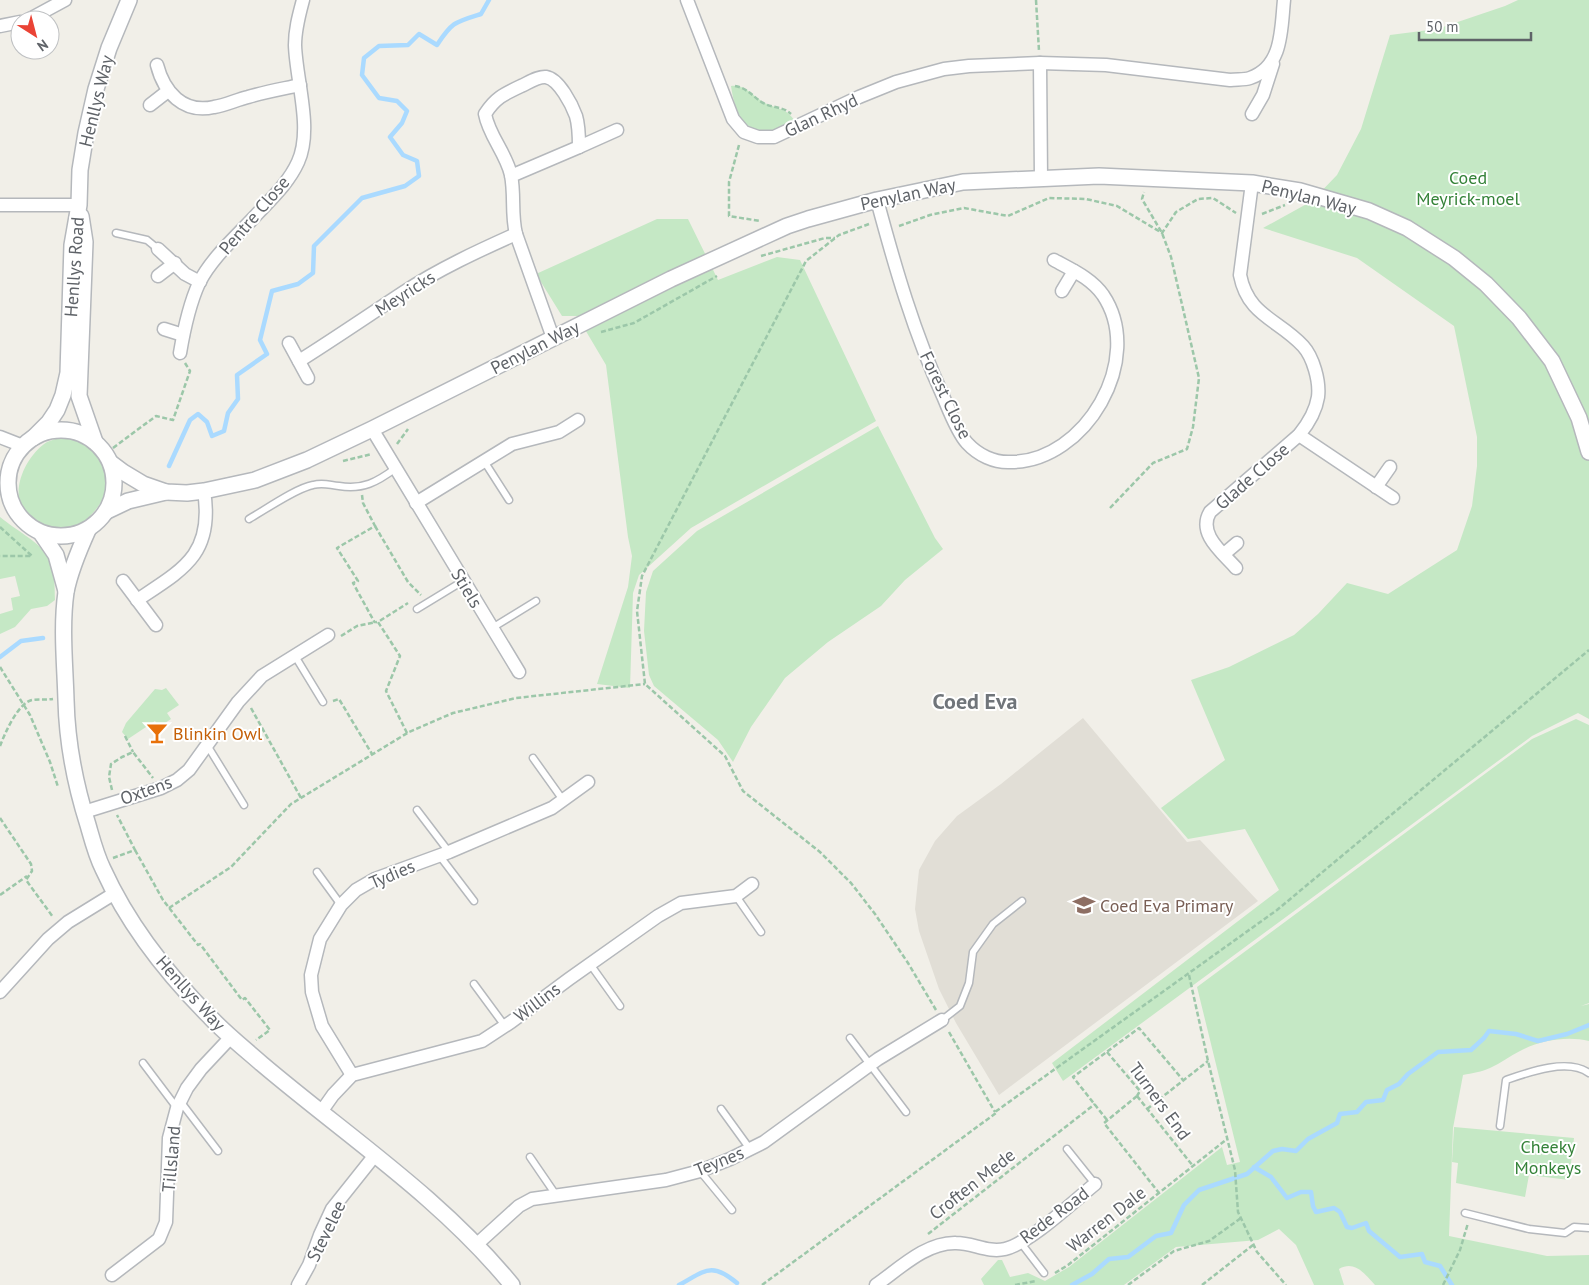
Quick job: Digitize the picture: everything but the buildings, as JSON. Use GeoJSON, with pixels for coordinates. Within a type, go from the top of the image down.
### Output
{"type":"FeatureCollection","features":[{"type":"Feature","properties":{"kind":"street"},"geometry":{"type":"LineString","coordinates":[[46,10],[65,0]]}},
{"type":"Feature","properties":{"kind":"street","name":"Henllys Way"},"geometry":{"type":"LineString","coordinates":[[78,205],[83,151],[96,89],[109,48],[129,0]]}},
{"type":"Feature","properties":{"kind":"street","name":"Pentre Close"},"geometry":{"type":"LineString","coordinates":[[180,353],[191,304],[200,282],[212,263],[285,184],[298,161],[304,137],[295,45],[296,26],[303,0]]}},
{"type":"Feature","properties":{"kind":"street"},"geometry":{"type":"LineString","coordinates":[[687,0],[721,89],[734,119],[744,132]]}},
{"type":"Feature","properties":{"kind":"street"},"geometry":{"type":"LineString","coordinates":[[1252,114],[1263,96],[1275,59],[1280,38],[1284,0]]}},
{"type":"Feature","properties":{"kind":"street","name":"Glan Rhyd"},"geometry":{"type":"LineString","coordinates":[[744,132],[758,137],[774,137],[896,82],[944,69],[1040,63],[1106,65],[1230,80],[1248,79],[1263,72],[1275,59]]}},
{"type":"Feature","properties":{"kind":"street"},"geometry":{"type":"LineString","coordinates":[[1040,63],[1041,179]]}},
{"type":"Feature","properties":{"kind":"street"},"geometry":{"type":"LineString","coordinates":[[157,65],[160,78],[168,91],[177,99],[197,108],[213,107],[300,85]]}},
{"type":"Feature","properties":{"kind":"street"},"geometry":{"type":"LineString","coordinates":[[552,338],[512,220],[511,176],[507,162],[487,123],[485,114],[492,102],[505,93],[536,79],[545,77],[554,80],[576,116],[579,146]]}},
{"type":"Feature","properties":{"kind":"street"},"geometry":{"type":"LineString","coordinates":[[150,106],[168,91]]}},
{"type":"Feature","properties":{"kind":"street"},"geometry":{"type":"LineString","coordinates":[[511,176],[617,130]]}},
{"type":"Feature","properties":{"kind":"street","name":"Penylan Way"},"geometry":{"type":"LineString","coordinates":[[107,511],[128,501],[166,492],[187,493],[204,491],[255,480],[307,460],[671,279],[787,226],[833,211],[877,200],[963,182],[1099,176],[1252,183],[1300,191],[1369,211],[1407,228],[1454,258],[1486,284],[1519,318],[1552,361],[1579,418],[1589,452]]}},
{"type":"Feature","properties":{"kind":"street","name":"Glade Close"},"geometry":{"type":"LineString","coordinates":[[1236,568],[1210,539],[1205,520],[1210,512],[1299,435],[1307,425],[1318,396],[1317,378],[1312,360],[1303,346],[1258,310],[1249,299],[1242,285],[1240,275],[1252,183]]}},
{"type":"Feature","properties":{"kind":"street","name":"Forest Close"},"geometry":{"type":"LineString","coordinates":[[877,200],[894,265],[933,376],[966,442],[984,456],[1005,462],[1023,462],[1042,457],[1062,446],[1074,437],[1098,409],[1112,374],[1116,353],[1116,332],[1111,312],[1103,296],[1094,284],[1054,260]]}},
{"type":"Feature","properties":{"kind":"street"},"geometry":{"type":"LineString","coordinates":[[0,205],[78,205]]}},
{"type":"Feature","properties":{"kind":"street","name":"Henllys Road"},"geometry":{"type":"LineString","coordinates":[[28,442],[49,422],[58,410],[64,395],[68,374],[72,245],[78,205]]}},
{"type":"Feature","properties":{"kind":"street","name":"Henllys Road"},"geometry":{"type":"LineString","coordinates":[[78,205],[85,242],[79,396],[104,452]]}},
{"type":"Feature","properties":{"kind":"street","name":"Meyricks"},"geometry":{"type":"LineString","coordinates":[[298,361],[404,291],[442,269],[516,234]]}},
{"type":"Feature","properties":{"kind":"street"},"geometry":{"type":"LineString","coordinates":[[158,249],[185,274],[200,282]]}},
{"type":"Feature","properties":{"kind":"street"},"geometry":{"type":"LineString","coordinates":[[158,276],[174,263]]}},
{"type":"Feature","properties":{"kind":"street"},"geometry":{"type":"LineString","coordinates":[[1062,291],[1074,271]]}},
{"type":"Feature","properties":{"kind":"street"},"geometry":{"type":"LineString","coordinates":[[164,329],[183,335]]}},
{"type":"Feature","properties":{"kind":"street"},"geometry":{"type":"LineString","coordinates":[[289,343],[308,378]]}},
{"type":"Feature","properties":{"kind":"street"},"geometry":{"type":"LineString","coordinates":[[416,503],[512,444],[559,432],[578,420]]}},
{"type":"Feature","properties":{"kind":"street","name":"Stiels"},"geometry":{"type":"LineString","coordinates":[[372,429],[519,672]]}},
{"type":"Feature","properties":{"kind":"street"},"geometry":{"type":"LineString","coordinates":[[71,431],[84,435],[104,452],[114,472],[114,487],[112,502],[95,525],[88,530],[65,537],[41,533],[26,524],[15,510],[10,498],[5,473],[17,454],[28,442],[45,432],[71,431]]}},
{"type":"Feature","properties":{"kind":"street","name":"Glade Close"},"geometry":{"type":"LineString","coordinates":[[1299,435],[1392,498]]}},
{"type":"Feature","properties":{"kind":"street"},"geometry":{"type":"LineString","coordinates":[[0,437],[28,442]]}},
{"type":"Feature","properties":{"kind":"street","name":"Penylan Way"},"geometry":{"type":"LineString","coordinates":[[104,452],[143,484],[166,492]]}},
{"type":"Feature","properties":{"kind":"street"},"geometry":{"type":"LineString","coordinates":[[1376,487],[1390,467]]}},
{"type":"Feature","properties":{"kind":"street"},"geometry":{"type":"LineString","coordinates":[[137,600],[184,566],[196,553],[203,537],[206,518],[204,491]]}},
{"type":"Feature","properties":{"kind":"street"},"geometry":{"type":"LineString","coordinates":[[0,504],[15,510]]}},
{"type":"Feature","properties":{"kind":"street"},"geometry":{"type":"LineString","coordinates":[[66,592],[77,555],[88,530]]}},
{"type":"Feature","properties":{"kind":"street"},"geometry":{"type":"LineString","coordinates":[[41,533],[56,555],[66,592]]}},
{"type":"Feature","properties":{"kind":"street"},"geometry":{"type":"LineString","coordinates":[[1224,554],[1237,543]]}},
{"type":"Feature","properties":{"kind":"street"},"geometry":{"type":"LineString","coordinates":[[124,581],[156,625]]}},
{"type":"Feature","properties":{"kind":"street","name":"Henllys Way"},"geometry":{"type":"LineString","coordinates":[[66,592],[64,631],[66,724],[75,778],[100,863],[137,931],[209,1017],[246,1050],[419,1192],[476,1245],[512,1285]]}},
{"type":"Feature","properties":{"kind":"street","name":"Oxtens"},"geometry":{"type":"LineString","coordinates":[[84,812],[113,799],[161,788],[177,780],[189,770],[238,702],[262,676],[334,636]]}},
{"type":"Feature","properties":{"kind":"street","name":"Tydies"},"geometry":{"type":"LineString","coordinates":[[352,1075],[322,1026],[312,992],[311,975],[320,940],[341,905],[356,890],[375,879],[444,853],[552,808],[588,782]]}},
{"type":"Feature","properties":{"kind":"street","name":"Willins"},"geometry":{"type":"LineString","coordinates":[[352,1075],[482,1041],[658,916],[681,903],[736,896],[752,884]]}},
{"type":"Feature","properties":{"kind":"street"},"geometry":{"type":"LineString","coordinates":[[0,992],[48,939],[61,928],[115,892]]}},
{"type":"Feature","properties":{"kind":"street","name":"Teynes"},"geometry":{"type":"LineString","coordinates":[[476,1245],[519,1206],[532,1199],[666,1180],[700,1171],[750,1149],[772,1136],[870,1065],[942,1020]]}},
{"type":"Feature","properties":{"kind":"street","name":"Tillsland"},"geometry":{"type":"LineString","coordinates":[[112,1275],[159,1239],[166,1222],[170,1138],[179,1105],[187,1088],[201,1069],[231,1037]]}},
{"type":"Feature","properties":{"kind":"street"},"geometry":{"type":"LineString","coordinates":[[321,1112],[333,1095],[352,1075]]}},
{"type":"Feature","properties":{"kind":"street","name":"Stevelee"},"geometry":{"type":"LineString","coordinates":[[298,1285],[309,1265],[332,1209],[375,1155]]}},
{"type":"Feature","properties":{"kind":"street","name":"Rede Road"},"geometry":{"type":"LineString","coordinates":[[876,1285],[933,1246],[956,1243],[984,1249],[1004,1250],[1021,1243],[1095,1184]]}},
{"type":"Feature","properties":{"kind":"lane"},"geometry":{"type":"LineString","coordinates":[[116,233],[147,240],[158,249]]}},
{"type":"Feature","properties":{"kind":"lane"},"geometry":{"type":"LineString","coordinates":[[484,461],[509,500]]}},
{"type":"Feature","properties":{"kind":"lane"},"geometry":{"type":"LineString","coordinates":[[249,519],[311,485],[326,483],[339,486],[370,485],[396,468]]}},
{"type":"Feature","properties":{"kind":"lane"},"geometry":{"type":"LineString","coordinates":[[417,608],[463,581]]}},
{"type":"Feature","properties":{"kind":"lane"},"geometry":{"type":"LineString","coordinates":[[492,628],[536,601]]}},
{"type":"Feature","properties":{"kind":"lane"},"geometry":{"type":"LineString","coordinates":[[295,656],[323,702]]}},
{"type":"Feature","properties":{"kind":"lane"},"geometry":{"type":"LineString","coordinates":[[207,745],[244,805]]}},
{"type":"Feature","properties":{"kind":"lane"},"geometry":{"type":"LineString","coordinates":[[533,758],[563,800]]}},
{"type":"Feature","properties":{"kind":"lane"},"geometry":{"type":"LineString","coordinates":[[417,810],[474,901]]}},
{"type":"Feature","properties":{"kind":"lane"},"geometry":{"type":"LineString","coordinates":[[317,872],[341,905]]}},
{"type":"Feature","properties":{"kind":"lane"},"geometry":{"type":"LineString","coordinates":[[736,896],[761,932]]}},
{"type":"Feature","properties":{"kind":"lane"},"geometry":{"type":"LineString","coordinates":[[942,1020],[960,1006],[969,983],[973,952],[993,924],[1022,901]]}},
{"type":"Feature","properties":{"kind":"lane"},"geometry":{"type":"LineString","coordinates":[[590,964],[620,1006]]}},
{"type":"Feature","properties":{"kind":"lane"},"geometry":{"type":"LineString","coordinates":[[474,984],[505,1026]]}},
{"type":"Feature","properties":{"kind":"lane"},"geometry":{"type":"LineString","coordinates":[[850,1038],[906,1112]]}},
{"type":"Feature","properties":{"kind":"lane"},"geometry":{"type":"LineString","coordinates":[[143,1063],[218,1150]]}},
{"type":"Feature","properties":{"kind":"lane"},"geometry":{"type":"LineString","coordinates":[[1500,1126],[1506,1080],[1542,1068],[1581,1067],[1589,1073]]}},
{"type":"Feature","properties":{"kind":"lane"},"geometry":{"type":"LineString","coordinates":[[721,1109],[750,1149]]}},
{"type":"Feature","properties":{"kind":"lane"},"geometry":{"type":"LineString","coordinates":[[1067,1149],[1095,1184]]}},
{"type":"Feature","properties":{"kind":"lane"},"geometry":{"type":"LineString","coordinates":[[530,1157],[556,1196]]}},
{"type":"Feature","properties":{"kind":"lane"},"geometry":{"type":"LineString","coordinates":[[700,1171],[732,1210]]}},
{"type":"Feature","properties":{"kind":"lane"},"geometry":{"type":"LineString","coordinates":[[1468,1214],[1529,1229],[1565,1233],[1574,1227],[1589,1228]]}},
{"type":"Feature","properties":{"kind":"lane"},"geometry":{"type":"LineString","coordinates":[[1021,1243],[1044,1273]]}},
{"type":"Feature","properties":{"kind":"path"},"geometry":{"type":"LineString","coordinates":[[1036,0],[1040,63]]}},
{"type":"Feature","properties":{"kind":"path"},"geometry":{"type":"LineString","coordinates":[[721,89],[735,86],[743,88],[763,102],[789,112],[799,126]]}},
{"type":"Feature","properties":{"kind":"path"},"geometry":{"type":"LineString","coordinates":[[744,132],[729,182],[729,216],[787,226]]}},
{"type":"Feature","properties":{"kind":"path"},"geometry":{"type":"LineString","coordinates":[[1110,508],[1153,463],[1187,449],[1193,428],[1199,378],[1171,257],[1162,233],[1142,199],[1144,190]]}},
{"type":"Feature","properties":{"kind":"path"},"geometry":{"type":"LineString","coordinates":[[1162,233],[1176,212],[1198,199],[1213,198],[1247,221],[1294,201],[1300,191]]}},
{"type":"Feature","properties":{"kind":"path"},"geometry":{"type":"LineString","coordinates":[[995,1112],[908,963],[851,882],[820,852],[743,790],[725,756],[645,684],[637,611],[642,576],[806,261],[836,238],[873,222],[885,230],[930,215],[964,208],[1008,216],[1049,198],[1086,199],[1117,206],[1162,233]]}},
{"type":"Feature","properties":{"kind":"path"},"geometry":{"type":"LineString","coordinates":[[760,256],[825,238],[836,238]]}},
{"type":"Feature","properties":{"kind":"path"},"geometry":{"type":"LineString","coordinates":[[600,332],[634,323],[718,275]]}},
{"type":"Feature","properties":{"kind":"path"},"geometry":{"type":"LineString","coordinates":[[104,452],[121,444],[156,416],[173,420],[190,372],[180,353]]}},
{"type":"Feature","properties":{"kind":"path"},"geometry":{"type":"LineString","coordinates":[[385,450],[395,447],[411,426]]}},
{"type":"Feature","properties":{"kind":"path"},"geometry":{"type":"LineString","coordinates":[[361,486],[363,503],[375,526],[408,582],[426,603]]}},
{"type":"Feature","properties":{"kind":"path"},"geometry":{"type":"LineString","coordinates":[[375,526],[337,548],[358,581],[353,584],[376,622],[400,656],[386,691],[407,733]]}},
{"type":"Feature","properties":{"kind":"path"},"geometry":{"type":"LineString","coordinates":[[0,527],[32,556],[0,556]]}},
{"type":"Feature","properties":{"kind":"path"},"geometry":{"type":"LineString","coordinates":[[334,636],[357,626],[376,622],[410,601],[426,603]]}},
{"type":"Feature","properties":{"kind":"path"},"geometry":{"type":"LineString","coordinates":[[762,1285],[995,1112],[1277,910],[1589,650]]}},
{"type":"Feature","properties":{"kind":"path"},"geometry":{"type":"LineString","coordinates":[[0,667],[4,670],[30,715],[50,762],[58,787]]}},
{"type":"Feature","properties":{"kind":"path"},"geometry":{"type":"LineString","coordinates":[[169,908],[231,867],[291,804],[407,733],[453,713],[516,698],[645,684]]}},
{"type":"Feature","properties":{"kind":"path"},"geometry":{"type":"LineString","coordinates":[[0,746],[4,734],[23,704],[31,700],[66,697]]}},
{"type":"Feature","properties":{"kind":"path"},"geometry":{"type":"LineString","coordinates":[[323,702],[339,699],[372,754]]}},
{"type":"Feature","properties":{"kind":"path"},"geometry":{"type":"LineString","coordinates":[[238,702],[252,708],[301,798]]}},
{"type":"Feature","properties":{"kind":"path"},"geometry":{"type":"LineString","coordinates":[[125,736],[133,752],[155,781]]}},
{"type":"Feature","properties":{"kind":"path"},"geometry":{"type":"LineString","coordinates":[[133,752],[112,764],[109,777],[113,799],[135,850],[169,908],[198,945],[200,944],[242,1000],[245,998],[270,1030],[246,1050]]}},
{"type":"Feature","properties":{"kind":"path"},"geometry":{"type":"LineString","coordinates":[[0,818],[31,864],[32,871],[26,880],[61,928]]}},
{"type":"Feature","properties":{"kind":"path"},"geometry":{"type":"LineString","coordinates":[[100,863],[135,850]]}},
{"type":"Feature","properties":{"kind":"path"},"geometry":{"type":"LineString","coordinates":[[0,895],[30,874]]}},
{"type":"Feature","properties":{"kind":"path"},"geometry":{"type":"LineString","coordinates":[[1189,974],[1235,1170],[1238,1212],[1257,1252],[1285,1284],[1280,1285]]}},
{"type":"Feature","properties":{"kind":"path"},"geometry":{"type":"LineString","coordinates":[[1107,1120],[1073,1077],[1138,1028],[1183,1080]]}},
{"type":"Feature","properties":{"kind":"path","name":"Turners End"},"geometry":{"type":"LineString","coordinates":[[1107,1052],[1140,1091],[1137,1096],[1193,1166]]}},
{"type":"Feature","properties":{"kind":"path"},"geometry":{"type":"LineString","coordinates":[[1147,1108],[1208,1061]]}},
{"type":"Feature","properties":{"kind":"path"},"geometry":{"type":"LineString","coordinates":[[1137,1096],[1104,1123],[1159,1193]]}},
{"type":"Feature","properties":{"kind":"path","name":"Croften Mede"},"geometry":{"type":"LineString","coordinates":[[926,1235],[1095,1104]]}},
{"type":"Feature","properties":{"kind":"path","name":"Warren Dale"},"geometry":{"type":"LineString","coordinates":[[1068,1265],[1227,1139]]}},
{"type":"Feature","properties":{"kind":"path"},"geometry":{"type":"LineString","coordinates":[[1443,1285],[1460,1250],[1468,1214]]}},
{"type":"Feature","properties":{"kind":"path"},"geometry":{"type":"LineString","coordinates":[[1128,1285],[1174,1251],[1209,1241],[1241,1218]]}},
{"type":"Feature","properties":{"kind":"path"},"geometry":{"type":"LineString","coordinates":[[1202,1285],[1253,1245]]}},
{"type":"Feature","properties":{"kind":"shaded area","name":"Coed Eva Primary"},"geometry":{"type":"Polygon","coordinates":[[[1083,718],[1187,842],[1200,840],[1258,901],[999,1095],[956,1023],[939,989],[919,931],[915,909],[919,870],[935,841],[957,816],[1001,784],[1083,718]]]}},
{"type":"Feature","properties":{"kind":"green space","name":"Coed Meyrick-moel"},"geometry":{"type":"Polygon","coordinates":[[[1518,0],[1589,0],[1589,719],[1578,713],[1532,736],[1063,1081],[1052,1063],[1279,890],[1245,829],[1188,839],[1161,808],[1225,760],[1191,680],[1229,667],[1294,635],[1318,614],[1347,583],[1388,594],[1457,550],[1472,506],[1477,466],[1477,437],[1454,326],[1357,258],[1263,228],[1312,201],[1337,175],[1361,129],[1390,35],[1437,29],[1518,0]]]}},
{"type":"Feature","properties":{"kind":"green space"},"geometry":{"type":"Polygon","coordinates":[[[731,86],[745,89],[765,103],[785,111],[795,121],[775,132],[757,131],[750,128],[740,117],[734,102],[731,86]]]}},
{"type":"Feature","properties":{"kind":"green space"},"geometry":{"type":"Polygon","coordinates":[[[657,219],[688,219],[718,280],[777,257],[800,260],[876,421],[691,528],[639,575],[633,593],[630,688],[597,684],[628,587],[632,556],[606,365],[577,316],[562,316],[536,274],[657,219]]]}},
{"type":"Feature","properties":{"kind":"green space"},"geometry":{"type":"Polygon","coordinates":[[[878,426],[935,538],[943,549],[905,580],[881,606],[828,642],[785,678],[751,727],[733,762],[718,740],[654,686],[649,675],[644,631],[646,592],[653,571],[697,531],[878,426]]]}},
{"type":"Feature","properties":{"kind":"green space"},"geometry":{"type":"Polygon","coordinates":[[[61,437],[81,440],[93,446],[102,457],[108,478],[106,492],[97,508],[81,525],[67,531],[38,524],[27,516],[21,506],[19,495],[23,471],[30,460],[47,442],[61,437]]]}},
{"type":"Feature","properties":{"kind":"green space"},"geometry":{"type":"Polygon","coordinates":[[[0,517],[34,542],[48,557],[52,568],[55,600],[47,606],[31,609],[15,627],[0,634],[0,614],[13,610],[11,598],[20,596],[15,576],[0,579],[0,517]]]}},
{"type":"Feature","properties":{"kind":"green space"},"geometry":{"type":"Polygon","coordinates":[[[166,688],[179,705],[167,713],[171,719],[159,727],[155,721],[128,739],[122,732],[126,723],[155,689],[162,690],[166,688]]]}},
{"type":"Feature","properties":{"kind":"green space"},"geometry":{"type":"Polygon","coordinates":[[[1576,719],[1589,725],[1589,1003],[1581,1006],[1589,1004],[1589,1041],[1563,1039],[1545,1042],[1528,1047],[1487,1069],[1463,1075],[1453,1128],[1449,1236],[1547,1256],[1589,1255],[1589,1285],[1375,1285],[1359,1270],[1350,1266],[1339,1269],[1344,1285],[1314,1285],[1296,1245],[1279,1229],[1258,1240],[1176,1247],[1124,1285],[984,1285],[981,1279],[998,1260],[1002,1260],[1010,1277],[1028,1273],[1045,1281],[1069,1267],[1222,1147],[1227,1165],[1240,1162],[1197,987],[1532,739],[1576,719]]]}},
{"type":"Feature","properties":{"kind":"green space","name":"Cheeky Monkeys"},"geometry":{"type":"Polygon","coordinates":[[[1454,1127],[1574,1138],[1569,1180],[1529,1175],[1525,1197],[1456,1183],[1458,1163],[1452,1162],[1454,1127]]]}},
{"type":"Feature","properties":{"kind":"waterway"},"geometry":{"type":"LineString","coordinates":[[169,466],[190,420],[198,414],[207,422],[212,436],[224,431],[228,413],[238,399],[237,375],[267,354],[260,340],[272,291],[298,284],[313,273],[314,246],[362,198],[405,186],[419,176],[417,161],[403,155],[390,137],[402,123],[407,111],[397,101],[379,98],[362,75],[364,58],[379,46],[408,45],[419,34],[437,45],[455,24],[481,14],[489,0]]}},
{"type":"Feature","properties":{"kind":"waterway"},"geometry":{"type":"LineString","coordinates":[[0,657],[21,641],[43,638]]}},
{"type":"Feature","properties":{"kind":"waterway"},"geometry":{"type":"LineString","coordinates":[[1072,1285],[1092,1274],[1109,1259],[1128,1257],[1156,1236],[1171,1233],[1184,1205],[1199,1190],[1247,1174],[1273,1151],[1282,1149],[1296,1151],[1308,1139],[1337,1123],[1340,1114],[1357,1112],[1366,1102],[1383,1100],[1387,1090],[1399,1084],[1408,1074],[1438,1052],[1471,1050],[1489,1031],[1516,1034],[1538,1041],[1567,1034],[1589,1025]]}},
{"type":"Feature","properties":{"kind":"waterway"},"geometry":{"type":"LineString","coordinates":[[1254,1167],[1271,1177],[1287,1198],[1301,1192],[1311,1192],[1316,1212],[1334,1208],[1340,1212],[1347,1227],[1352,1228],[1366,1223],[1369,1231],[1400,1257],[1422,1254],[1425,1262],[1440,1266],[1452,1285]]}},
{"type":"Feature","properties":{"kind":"waterway"},"geometry":{"type":"LineString","coordinates":[[679,1285],[708,1270],[721,1272],[737,1283]]}},
{"type":"Feature","properties":{"kind":"place","name":"Blinkin Owl"},"geometry":{"type":"Point","coordinates":[157,733]}},
{"type":"Feature","properties":{"kind":"place","name":"Coed Eva Primary"},"geometry":{"type":"Point","coordinates":[1084,905]}},
{"type":"Feature","properties":{"kind":"district","name":"Coed Eva"},"geometry":{"type":"Point","coordinates":[975,701]}}]}
